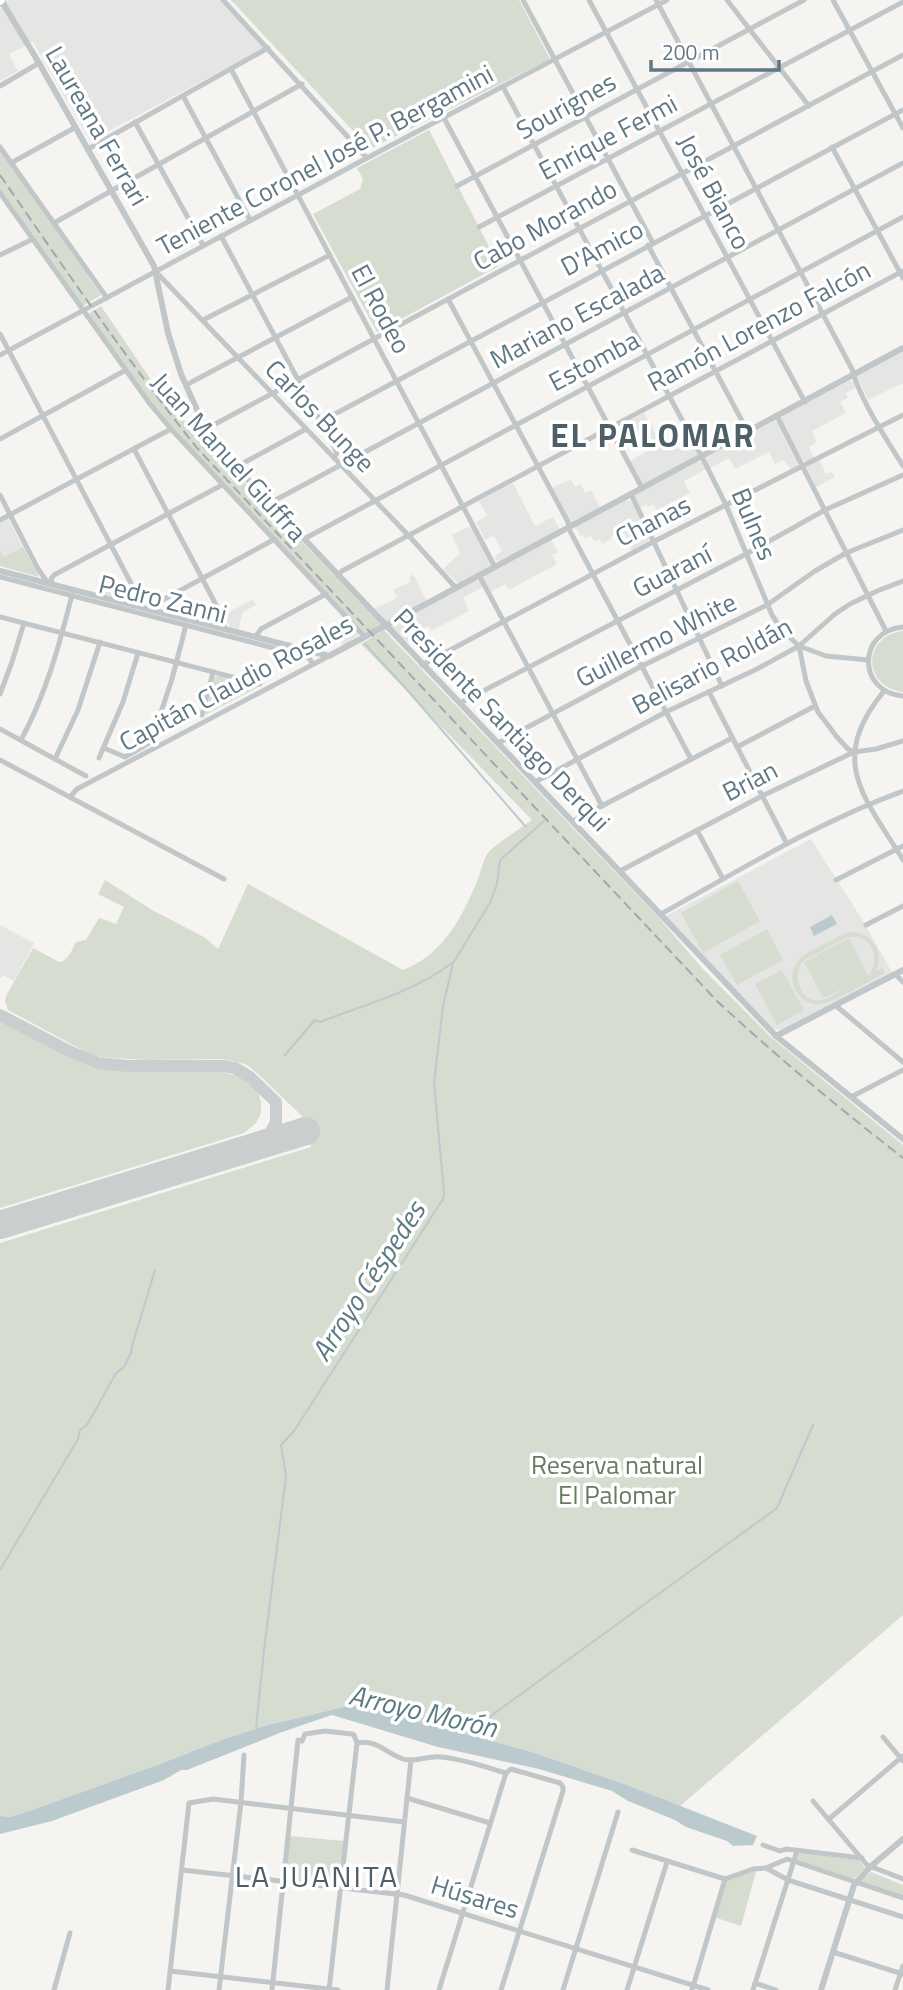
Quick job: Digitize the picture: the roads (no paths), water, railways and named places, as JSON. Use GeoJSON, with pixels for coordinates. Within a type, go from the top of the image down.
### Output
{"type":"FeatureCollection","features":[{"type":"Feature","properties":{"kind":"street","name":"Laureana Ferrari"},"geometry":{"type":"LineString","coordinates":[[1,0],[76,127],[156,272]]}},
{"type":"Feature","properties":{"kind":"street"},"geometry":{"type":"LineString","coordinates":[[223,0],[367,158]]}},
{"type":"Feature","properties":{"kind":"street"},"geometry":{"type":"LineString","coordinates":[[524,0],[748,432]]}},
{"type":"Feature","properties":{"kind":"street","name":"José Bianco"},"geometry":{"type":"LineString","coordinates":[[589,0],[804,402]]}},
{"type":"Feature","properties":{"kind":"street","name":"Teniente Coronel José P. Bergamini"},"geometry":{"type":"LineString","coordinates":[[0,355],[606,33],[657,2],[667,0]]}},
{"type":"Feature","properties":{"kind":"street"},"geometry":{"type":"LineString","coordinates":[[727,0],[809,106]]}},
{"type":"Feature","properties":{"kind":"street","name":"Sourignes"},"geometry":{"type":"LineString","coordinates":[[457,186],[804,0]]}},
{"type":"Feature","properties":{"kind":"street"},"geometry":{"type":"LineString","coordinates":[[833,0],[903,128]]}},
{"type":"Feature","properties":{"kind":"street"},"geometry":{"type":"LineString","coordinates":[[657,2],[823,314],[879,427],[903,466]]}},
{"type":"Feature","properties":{"kind":"street","name":"Enrique Fermi"},"geometry":{"type":"LineString","coordinates":[[479,227],[903,2]]}},
{"type":"Feature","properties":{"kind":"street"},"geometry":{"type":"LineString","coordinates":[[88,149],[268,48]]}},
{"type":"Feature","properties":{"kind":"street","name":"Cabo Morando"},"geometry":{"type":"LineString","coordinates":[[206,429],[903,55]]}},
{"type":"Feature","properties":{"kind":"street"},"geometry":{"type":"LineString","coordinates":[[0,86],[39,63]]}},
{"type":"Feature","properties":{"kind":"street","name":"El Rodeo"},"geometry":{"type":"LineString","coordinates":[[231,69],[495,567]]}},
{"type":"Feature","properties":{"kind":"street"},"geometry":{"type":"LineString","coordinates":[[54,223],[302,84]]}},
{"type":"Feature","properties":{"kind":"street","name":"Bulnes"},"geometry":{"type":"LineString","coordinates":[[503,87],[702,457],[726,505],[767,605],[779,625],[799,646]]}},
{"type":"Feature","properties":{"kind":"street"},"geometry":{"type":"LineString","coordinates":[[183,96],[250,220]]}},
{"type":"Feature","properties":{"kind":"street","name":"D'Amico"},"geometry":{"type":"LineString","coordinates":[[320,422],[903,110]]}},
{"type":"Feature","properties":{"kind":"street"},"geometry":{"type":"LineString","coordinates":[[444,118],[642,488]]}},
{"type":"Feature","properties":{"kind":"street"},"geometry":{"type":"LineString","coordinates":[[135,122],[203,245]]}},
{"type":"Feature","properties":{"kind":"street"},"geometry":{"type":"LineString","coordinates":[[12,163],[76,127]]}},
{"type":"Feature","properties":{"kind":"street"},"geometry":{"type":"LineString","coordinates":[[0,147],[107,298]]}},
{"type":"Feature","properties":{"kind":"street"},"geometry":{"type":"LineString","coordinates":[[832,147],[902,274]]}},
{"type":"Feature","properties":{"kind":"street","name":"Mariano Escalada"},"geometry":{"type":"LineString","coordinates":[[270,503],[903,163]]}},
{"type":"Feature","properties":{"kind":"street","name":"Juan Manuel Giuffra"},"geometry":{"type":"LineString","coordinates":[[0,193],[171,429],[365,637]]}},
{"type":"Feature","properties":{"kind":"street","name":"Estomba"},"geometry":{"type":"LineString","coordinates":[[303,539],[903,217]]}},
{"type":"Feature","properties":{"kind":"street"},"geometry":{"type":"LineString","coordinates":[[221,236],[337,453],[334,458]]}},
{"type":"Feature","properties":{"kind":"street"},"geometry":{"type":"LineString","coordinates":[[0,255],[33,239]]}},
{"type":"Feature","properties":{"kind":"street"},"geometry":{"type":"LineString","coordinates":[[203,320],[330,255]]}},
{"type":"Feature","properties":{"kind":"street","name":"Carlos Bunge"},"geometry":{"type":"LineString","coordinates":[[156,272],[456,588]]}},
{"type":"Feature","properties":{"kind":"street","name":"Presidente Santiago Derqui"},"geometry":{"type":"LineString","coordinates":[[156,272],[168,333],[186,385],[215,445],[776,1035],[903,1139]]}},
{"type":"Feature","properties":{"kind":"street","name":"Ramón Lorenzo Falcón"},"geometry":{"type":"LineString","coordinates":[[338,576],[342,571],[463,506],[902,274]]}},
{"type":"Feature","properties":{"kind":"street"},"geometry":{"type":"LineString","coordinates":[[186,385],[352,297]]}},
{"type":"Feature","properties":{"kind":"street"},"geometry":{"type":"LineString","coordinates":[[448,299],[691,759]]}},
{"type":"Feature","properties":{"kind":"street"},"geometry":{"type":"LineString","coordinates":[[0,334],[110,544],[148,608]]}},
{"type":"Feature","properties":{"kind":"street","name":"Capitán Claudio Rosales"},"geometry":{"type":"LineString","coordinates":[[70,797],[78,789],[903,348]]}},
{"type":"Feature","properties":{"kind":"street"},"geometry":{"type":"LineString","coordinates":[[0,439],[126,370]]}},
{"type":"Feature","properties":{"kind":"street","name":"Chanas"},"geometry":{"type":"LineString","coordinates":[[422,664],[653,542],[903,415]]}},
{"type":"Feature","properties":{"kind":"street"},"geometry":{"type":"LineString","coordinates":[[777,416],[886,631]]}},
{"type":"Feature","properties":{"kind":"street"},"geometry":{"type":"LineString","coordinates":[[0,520],[171,429]]}},
{"type":"Feature","properties":{"kind":"street"},"geometry":{"type":"LineString","coordinates":[[236,467],[306,429]]}},
{"type":"Feature","properties":{"kind":"street"},"geometry":{"type":"LineString","coordinates":[[134,449],[223,618],[224,628]]}},
{"type":"Feature","properties":{"kind":"street","name":"Guaraní"},"geometry":{"type":"LineString","coordinates":[[460,703],[825,510],[903,475]]}},
{"type":"Feature","properties":{"kind":"street"},"geometry":{"type":"LineString","coordinates":[[50,583],[54,575],[222,485]]}},
{"type":"Feature","properties":{"kind":"street"},"geometry":{"type":"LineString","coordinates":[[631,494],[722,686]]}},
{"type":"Feature","properties":{"kind":"street"},"geometry":{"type":"LineString","coordinates":[[0,495],[38,569],[50,583]]}},
{"type":"Feature","properties":{"kind":"street","name":"Guillermo White"},"geometry":{"type":"LineString","coordinates":[[498,743],[698,638],[767,605],[846,552],[903,530]]}},
{"type":"Feature","properties":{"kind":"street"},"geometry":{"type":"LineString","coordinates":[[148,608],[275,539]]}},
{"type":"Feature","properties":{"kind":"street"},"geometry":{"type":"LineString","coordinates":[[0,570],[329,656]]}},
{"type":"Feature","properties":{"kind":"street"},"geometry":{"type":"LineString","coordinates":[[479,575],[602,806]]}},
{"type":"Feature","properties":{"kind":"street","name":"Pedro Zanni"},"geometry":{"type":"LineString","coordinates":[[0,577],[301,654],[310,658],[313,664]]}},
{"type":"Feature","properties":{"kind":"street","name":"Belisario Roldán"},"geometry":{"type":"LineString","coordinates":[[535,782],[666,712],[799,646],[835,614],[867,595],[903,581]]}},
{"type":"Feature","properties":{"kind":"street"},"geometry":{"type":"LineString","coordinates":[[256,636],[261,629],[326,594]]}},
{"type":"Feature","properties":{"kind":"street"},"geometry":{"type":"LineString","coordinates":[[20,740],[45,688],[72,596]]}},
{"type":"Feature","properties":{"kind":"street"},"geometry":{"type":"LineString","coordinates":[[0,617],[260,684]]}},
{"type":"Feature","properties":{"kind":"street"},"geometry":{"type":"LineString","coordinates":[[0,694],[24,623]]}},
{"type":"Feature","properties":{"kind":"street"},"geometry":{"type":"LineString","coordinates":[[104,748],[125,757],[150,742],[187,625]]}},
{"type":"Feature","properties":{"kind":"street"},"geometry":{"type":"LineString","coordinates":[[903,627],[886,631],[873,643],[868,660],[872,678],[884,691],[903,696]]}},
{"type":"Feature","properties":{"kind":"street"},"geometry":{"type":"LineString","coordinates":[[55,759],[78,710],[100,642]]}},
{"type":"Feature","properties":{"kind":"street"},"geometry":{"type":"LineString","coordinates":[[799,646],[826,656],[868,660]]}},
{"type":"Feature","properties":{"kind":"street"},"geometry":{"type":"LineString","coordinates":[[799,646],[806,681],[815,706],[832,732],[854,752]]}},
{"type":"Feature","properties":{"kind":"street"},"geometry":{"type":"LineString","coordinates":[[99,758],[123,702],[138,653]]}},
{"type":"Feature","properties":{"kind":"street"},"geometry":{"type":"LineString","coordinates":[[202,715],[213,672]]}},
{"type":"Feature","properties":{"kind":"street"},"geometry":{"type":"LineString","coordinates":[[884,691],[864,721],[854,752],[857,777],[867,804],[903,860]]}},
{"type":"Feature","properties":{"kind":"street"},"geometry":{"type":"LineString","coordinates":[[709,692],[787,844]]}},
{"type":"Feature","properties":{"kind":"street"},"geometry":{"type":"LineString","coordinates":[[737,747],[815,706]]}},
{"type":"Feature","properties":{"kind":"street"},"geometry":{"type":"LineString","coordinates":[[0,729],[86,776]]}},
{"type":"Feature","properties":{"kind":"street"},"geometry":{"type":"LineString","coordinates":[[573,821],[732,738]]}},
{"type":"Feature","properties":{"kind":"street","name":"Brian"},"geometry":{"type":"LineString","coordinates":[[620,871],[762,796],[854,752],[903,741]]}},
{"type":"Feature","properties":{"kind":"street"},"geometry":{"type":"LineString","coordinates":[[0,760],[224,879]]}},
{"type":"Feature","properties":{"kind":"street"},"geometry":{"type":"LineString","coordinates":[[661,914],[787,844],[867,804],[903,791]]}},
{"type":"Feature","properties":{"kind":"street"},"geometry":{"type":"LineString","coordinates":[[697,830],[723,879]]}},
{"type":"Feature","properties":{"kind":"street"},"geometry":{"type":"LineString","coordinates":[[836,880],[903,846]]}},
{"type":"Feature","properties":{"kind":"street"},"geometry":{"type":"LineString","coordinates":[[866,925],[903,906]]}},
{"type":"Feature","properties":{"kind":"street"},"geometry":{"type":"LineString","coordinates":[[776,1035],[903,970]]}},
{"type":"Feature","properties":{"kind":"street"},"geometry":{"type":"LineString","coordinates":[[895,974],[903,982]]}},
{"type":"Feature","properties":{"kind":"street"},"geometry":{"type":"LineString","coordinates":[[835,1005],[903,1062]]}},
{"type":"Feature","properties":{"kind":"street"},"geometry":{"type":"LineString","coordinates":[[851,1097],[903,1070]]}},
{"type":"Feature","properties":{"kind":"street"},"geometry":{"type":"LineString","coordinates":[[272,1990],[298,1740],[302,1741],[306,1734],[325,1731],[352,1734],[357,1743],[329,1989]]}},
{"type":"Feature","properties":{"kind":"street"},"geometry":{"type":"LineString","coordinates":[[829,1819],[902,1758],[883,1737]]}},
{"type":"Feature","properties":{"kind":"street"},"geometry":{"type":"LineString","coordinates":[[357,1743],[370,1742],[411,1760],[428,1756],[444,1757],[560,1783],[563,1787],[501,1990]]}},
{"type":"Feature","properties":{"kind":"street"},"geometry":{"type":"LineString","coordinates":[[219,1990],[244,1755]]}},
{"type":"Feature","properties":{"kind":"street"},"geometry":{"type":"LineString","coordinates":[[387,1990],[411,1760]]}},
{"type":"Feature","properties":{"kind":"street"},"geometry":{"type":"LineString","coordinates":[[439,1990],[508,1771]]}},
{"type":"Feature","properties":{"kind":"street"},"geometry":{"type":"LineString","coordinates":[[407,1798],[491,1823]]}},
{"type":"Feature","properties":{"kind":"street"},"geometry":{"type":"LineString","coordinates":[[168,1990],[189,1803],[213,1799],[404,1822]]}},
{"type":"Feature","properties":{"kind":"street"},"geometry":{"type":"LineString","coordinates":[[813,1801],[870,1867],[903,1879]]}},
{"type":"Feature","properties":{"kind":"street"},"geometry":{"type":"LineString","coordinates":[[564,1990],[618,1812]]}},
{"type":"Feature","properties":{"kind":"street"},"geometry":{"type":"LineString","coordinates":[[821,1990],[856,1881],[903,1839]]}},
{"type":"Feature","properties":{"kind":"street"},"geometry":{"type":"LineString","coordinates":[[763,1845],[780,1851],[862,1858]]}},
{"type":"Feature","properties":{"kind":"street"},"geometry":{"type":"LineString","coordinates":[[632,1850],[724,1879],[753,1868],[766,1868],[787,1859],[903,1898]]}},
{"type":"Feature","properties":{"kind":"street"},"geometry":{"type":"LineString","coordinates":[[780,1851],[783,1860]]}},
{"type":"Feature","properties":{"kind":"street"},"geometry":{"type":"LineString","coordinates":[[776,1990],[754,1987],[797,1851]]}},
{"type":"Feature","properties":{"kind":"street"},"geometry":{"type":"LineString","coordinates":[[627,1990],[667,1862]]}},
{"type":"Feature","properties":{"kind":"street"},"geometry":{"type":"LineString","coordinates":[[766,1868],[788,1880],[903,1917]]}},
{"type":"Feature","properties":{"kind":"street","name":"Húsares"},"geometry":{"type":"LineString","coordinates":[[182,1870],[397,1894],[634,1967],[692,1988],[708,1990]]}},
{"type":"Feature","properties":{"kind":"street"},"geometry":{"type":"LineString","coordinates":[[692,1988],[724,1879]]}},
{"type":"Feature","properties":{"kind":"street"},"geometry":{"type":"LineString","coordinates":[[54,1990],[70,1933]]}},
{"type":"Feature","properties":{"kind":"street"},"geometry":{"type":"LineString","coordinates":[[833,1952],[902,1974]]}},
{"type":"Feature","properties":{"kind":"street"},"geometry":{"type":"LineString","coordinates":[[895,1990],[903,1966]]}},
{"type":"Feature","properties":{"kind":"street"},"geometry":{"type":"LineString","coordinates":[[170,1970],[338,1990]]}},
{"type":"Feature","properties":{"kind":"waterway"},"geometry":{"type":"LineString","coordinates":[[365,644],[526,827]]}},
{"type":"Feature","properties":{"kind":"waterway","name":"Arroyo Céspedes"},"geometry":{"type":"LineString","coordinates":[[256,1728],[286,1476],[281,1445],[294,1431],[443,1199],[434,1083],[443,1006],[453,963],[490,903],[497,884],[500,860],[544,821]]}},
{"type":"Feature","properties":{"kind":"waterway"},"geometry":{"type":"LineString","coordinates":[[285,1055],[315,1020],[320,1022],[388,997],[422,982],[452,963]]}},
{"type":"Feature","properties":{"kind":"waterway"},"geometry":{"type":"LineString","coordinates":[[0,1570],[78,1439],[80,1430],[87,1425],[116,1373],[124,1367],[131,1353],[155,1270]]}},
{"type":"Feature","properties":{"kind":"waterway","name":"Arroyo Morón"},"geometry":{"type":"LineString","coordinates":[[466,1734],[777,1508],[813,1425]]}},
{"type":"Feature","properties":{"kind":"railway"},"geometry":{"type":"LineString","coordinates":[[0,175],[121,347],[197,448],[717,1001],[808,1081],[903,1158]]}},
{"type":"Feature","properties":{"kind":"district","name":"EL PALOMAR"},"geometry":{"type":"Point","coordinates":[653,435]}},
{"type":"Feature","properties":{"kind":"district","name":"LA JUANITA"},"geometry":{"type":"Point","coordinates":[317,1877]}},
{"type":"Feature","properties":{"kind":"park label","name":"Reserva natural El Palomar"},"geometry":{"type":"Point","coordinates":[617,1480]}}]}
